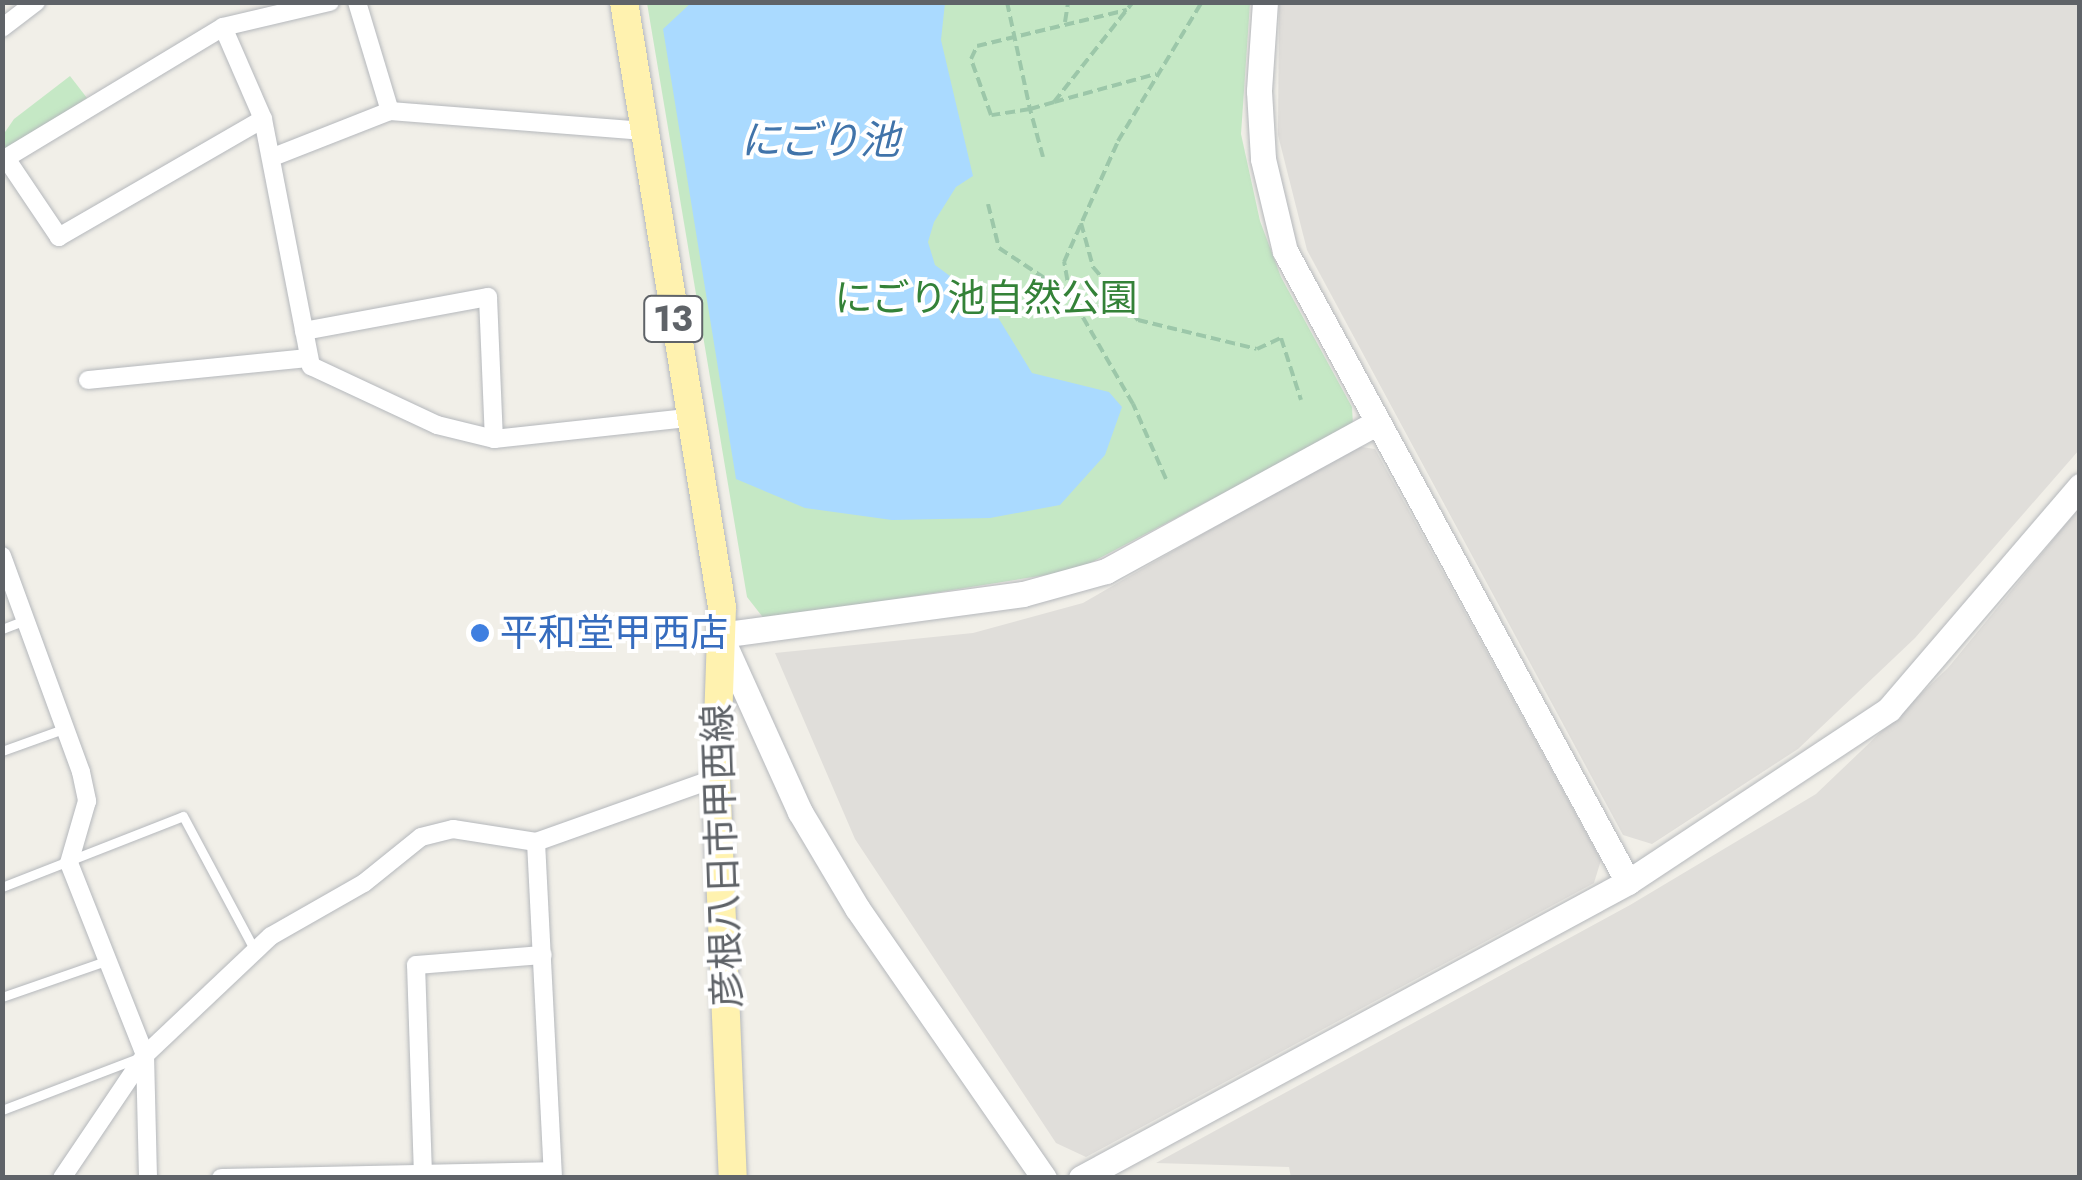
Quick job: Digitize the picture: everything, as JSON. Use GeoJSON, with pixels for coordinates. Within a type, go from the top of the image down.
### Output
{"type":"FeatureCollection","features":[{"type":"Feature","properties":{"kind":"main road","name":"彦根八日市甲西線"},"geometry":{"type":"LineString","coordinates":[[624,2],[688,418],[719,582],[716,778],[734,1178]]}},
{"type":"Feature","properties":{"kind":"street"},"geometry":{"type":"LineString","coordinates":[[2,28],[36,2]]}},
{"type":"Feature","properties":{"kind":"street"},"geometry":{"type":"LineString","coordinates":[[263,119],[59,237],[6,158],[222,26],[330,2]]}},
{"type":"Feature","properties":{"kind":"street"},"geometry":{"type":"LineString","coordinates":[[357,2],[390,110]]}},
{"type":"Feature","properties":{"kind":"street"},"geometry":{"type":"LineString","coordinates":[[1265,2],[1258,91],[1263,160],[1285,251],[1628,882]]}},
{"type":"Feature","properties":{"kind":"street"},"geometry":{"type":"LineString","coordinates":[[222,26],[263,119],[273,157],[311,366],[437,426],[494,439],[688,418]]}},
{"type":"Feature","properties":{"kind":"street"},"geometry":{"type":"LineString","coordinates":[[273,157],[390,110],[644,131]]}},
{"type":"Feature","properties":{"kind":"street"},"geometry":{"type":"LineString","coordinates":[[304,331],[488,297],[494,439]]}},
{"type":"Feature","properties":{"kind":"street"},"geometry":{"type":"LineString","coordinates":[[88,380],[309,358]]}},
{"type":"Feature","properties":{"kind":"street"},"geometry":{"type":"LineString","coordinates":[[1044,1178],[856,908],[800,812],[720,635],[1023,594],[1106,571],[1376,424]]}},
{"type":"Feature","properties":{"kind":"street"},"geometry":{"type":"LineString","coordinates":[[1080,1178],[1628,882],[1889,709],[2080,486]]}},
{"type":"Feature","properties":{"kind":"street"},"geometry":{"type":"LineString","coordinates":[[2,556],[66,728],[87,801],[69,863],[145,1055],[148,1178]]}},
{"type":"Feature","properties":{"kind":"street"},"geometry":{"type":"LineString","coordinates":[[62,1178],[145,1055],[255,951],[430,832],[453,828],[536,842],[716,778]]}},
{"type":"Feature","properties":{"kind":"street"},"geometry":{"type":"LineString","coordinates":[[221,1178],[552,1174],[536,842]]}},
{"type":"Feature","properties":{"kind":"street"},"geometry":{"type":"LineString","coordinates":[[422,1175],[416,965],[543,955]]}},
{"type":"Feature","properties":{"kind":"lane"},"geometry":{"type":"LineString","coordinates":[[2,629],[27,619]]}},
{"type":"Feature","properties":{"kind":"lane"},"geometry":{"type":"LineString","coordinates":[[2,751],[66,728]]}},
{"type":"Feature","properties":{"kind":"lane"},"geometry":{"type":"LineString","coordinates":[[2,886],[183,816],[255,951]]}},
{"type":"Feature","properties":{"kind":"lane"},"geometry":{"type":"LineString","coordinates":[[2,997],[108,960]]}},
{"type":"Feature","properties":{"kind":"lane"},"geometry":{"type":"LineString","coordinates":[[2,1110],[145,1055]]}},
{"type":"Feature","properties":{"kind":"path"},"geometry":{"type":"LineString","coordinates":[[1007,2],[1043,157]]}},
{"type":"Feature","properties":{"kind":"path"},"geometry":{"type":"LineString","coordinates":[[1065,22],[1068,2]]}},
{"type":"Feature","properties":{"kind":"path"},"geometry":{"type":"LineString","coordinates":[[1054,102],[1133,2]]}},
{"type":"Feature","properties":{"kind":"path"},"geometry":{"type":"LineString","coordinates":[[1166,479],[1133,404],[1070,294],[1064,262],[1080,222],[1156,74],[1202,2]]}},
{"type":"Feature","properties":{"kind":"path"},"geometry":{"type":"LineString","coordinates":[[1126,10],[977,46],[971,59],[991,116],[1030,110],[1156,74]]}},
{"type":"Feature","properties":{"kind":"path"},"geometry":{"type":"LineString","coordinates":[[988,204],[999,248],[1070,294]]}},
{"type":"Feature","properties":{"kind":"path"},"geometry":{"type":"LineString","coordinates":[[1080,222],[1093,266],[1138,320],[1257,349],[1282,338],[1301,400]]}},
{"type":"Feature","properties":{"kind":"shaded area"},"geometry":{"type":"Polygon","coordinates":[[[1279,3],[2079,3],[2079,450],[1915,638],[1798,749],[1652,844],[1623,835],[1307,250],[1278,135],[1279,3]]]}},
{"type":"Feature","properties":{"kind":"shaded area"},"geometry":{"type":"Polygon","coordinates":[[[1355,446],[1375,449],[1601,860],[1594,883],[1086,1157],[1056,1143],[855,839],[775,653],[973,633],[1083,603],[1355,446]]]}},
{"type":"Feature","properties":{"kind":"shaded area"},"geometry":{"type":"Polygon","coordinates":[[[2079,508],[2079,1177],[1291,1178],[1289,1167],[1156,1163],[1630,905],[1816,794],[1948,668],[2079,508]]]}},
{"type":"Feature","properties":{"kind":"green space","name":"にごり池自然公園"},"geometry":{"type":"Polygon","coordinates":[[[647,3],[1250,3],[1241,134],[1260,221],[1281,277],[1352,407],[1353,425],[1077,570],[765,620],[747,597],[647,3]]]}},
{"type":"Feature","properties":{"kind":"green space"},"geometry":{"type":"Polygon","coordinates":[[[70,76],[87,98],[3,153],[3,135],[14,119],[70,76]]]}},
{"type":"Feature","properties":{"kind":"water","name":"にごり池"},"geometry":{"type":"Polygon","coordinates":[[[692,2],[945,3],[941,40],[973,176],[956,187],[934,222],[928,242],[935,265],[991,306],[1032,373],[1109,392],[1122,407],[1105,455],[1060,505],[990,518],[892,520],[805,508],[736,479],[663,29],[692,2]]]}},
{"type":"Feature","properties":{"kind":"place","name":"平和堂甲西店"},"geometry":{"type":"Point","coordinates":[480,633]}}]}
